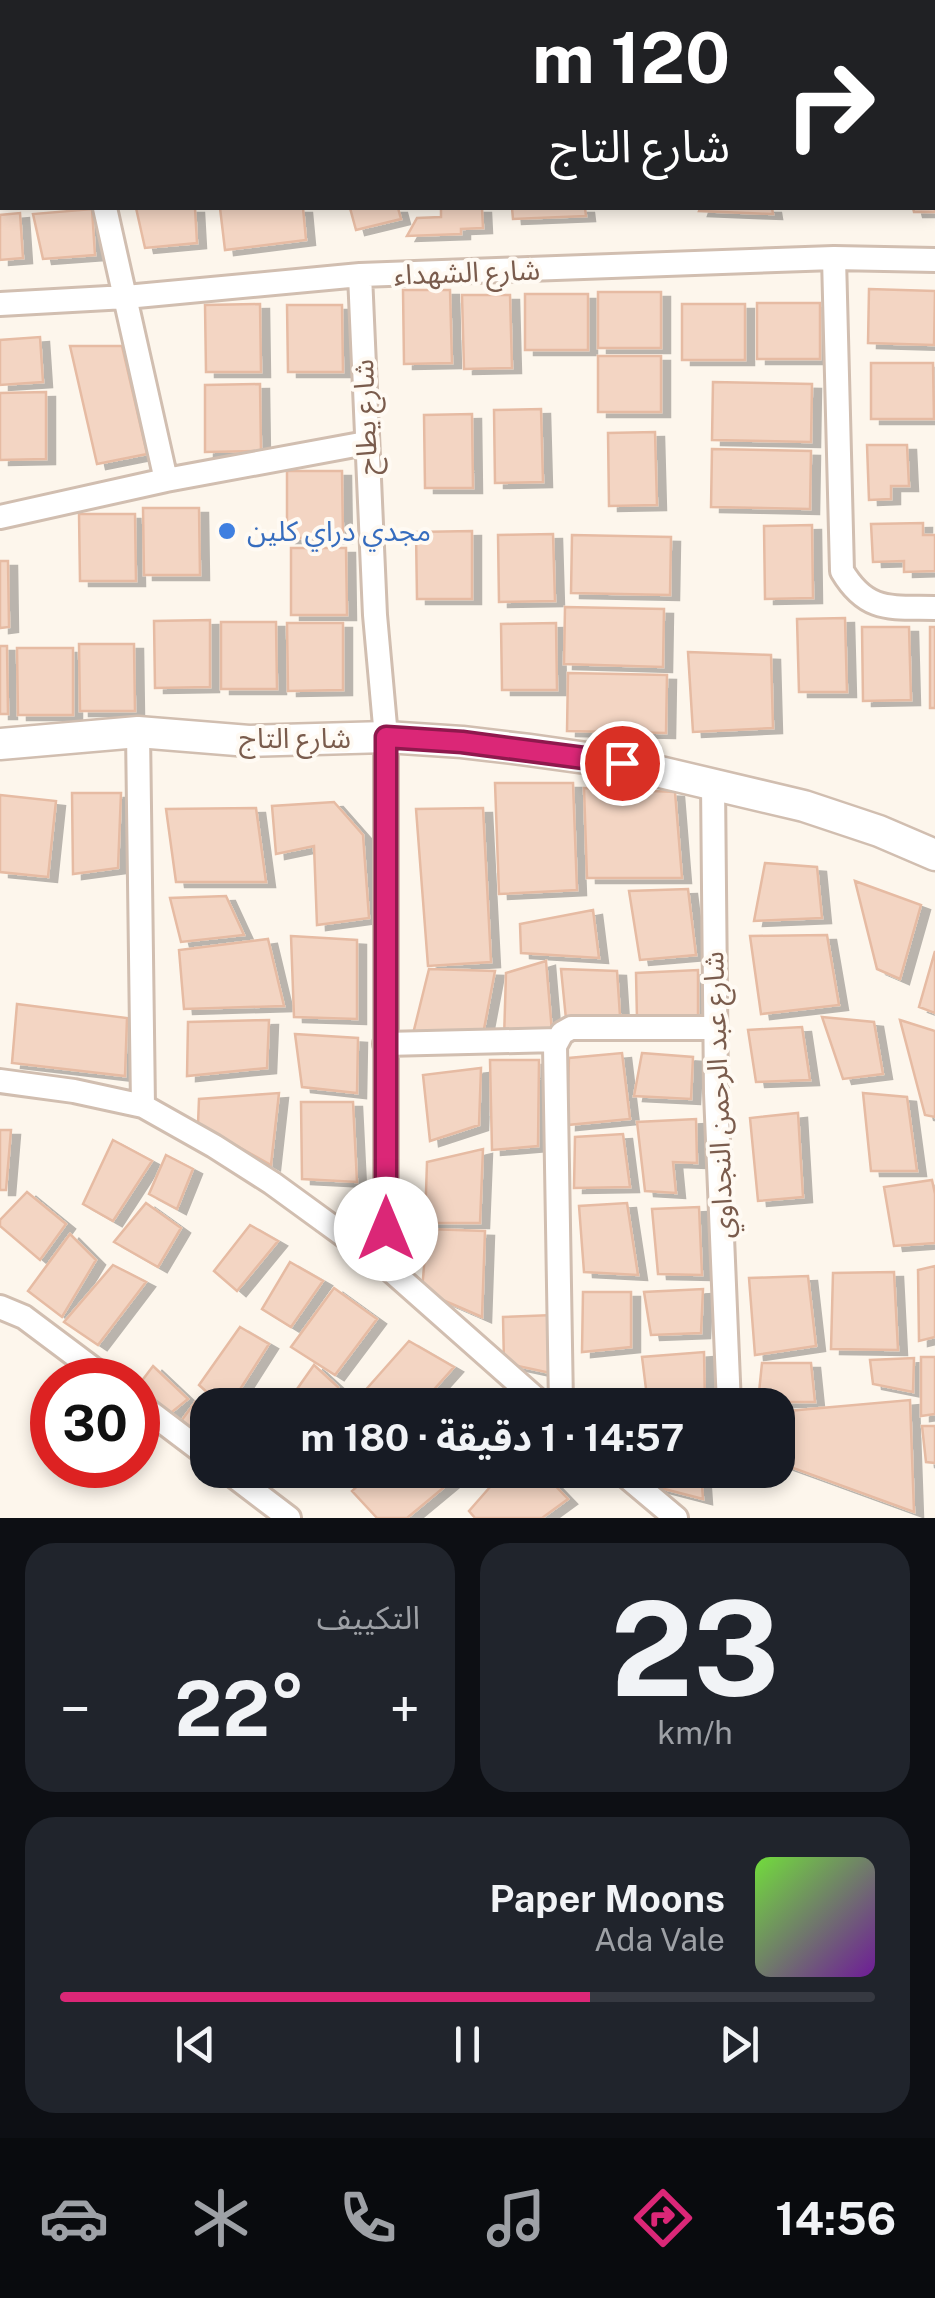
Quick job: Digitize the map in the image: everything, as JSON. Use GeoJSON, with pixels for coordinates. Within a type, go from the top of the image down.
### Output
{"type":"FeatureCollection","features":[{"type":"Feature","properties":{"kind":"street"},"geometry":{"type":"LineString","coordinates":[[105,210],[166,480]]}},
{"type":"Feature","properties":{"kind":"street"},"geometry":{"type":"LineString","coordinates":[[834,258],[842,571],[866,600],[883,607],[935,608]]}},
{"type":"Feature","properties":{"kind":"street","name":"شارع الشهداء"},"geometry":{"type":"LineString","coordinates":[[0,304],[360,276],[834,258],[935,260]]}},
{"type":"Feature","properties":{"kind":"street","name":"شارع يطاح"},"geometry":{"type":"LineString","coordinates":[[360,276],[375,615],[386,737],[386,1266]]}},
{"type":"Feature","properties":{"kind":"street"},"geometry":{"type":"LineString","coordinates":[[0,517],[166,480],[366,443]]}},
{"type":"Feature","properties":{"kind":"street"},"geometry":{"type":"LineString","coordinates":[[138,732],[143,1106]]}},
{"type":"Feature","properties":{"kind":"street","name":"شارع التاج"},"geometry":{"type":"LineString","coordinates":[[0,744],[138,732],[249,740],[386,737],[462,742],[622,763],[713,784],[804,806],[935,855]]}},
{"type":"Feature","properties":{"kind":"street","name":"شارع عبد الرحمن النجداوي"},"geometry":{"type":"LineString","coordinates":[[713,784],[714,1028],[728,1388]]}},
{"type":"Feature","properties":{"kind":"street"},"geometry":{"type":"LineString","coordinates":[[561,1388],[555,1046],[562,1033],[571,1028],[714,1028]]}},
{"type":"Feature","properties":{"kind":"street"},"geometry":{"type":"LineString","coordinates":[[384,1044],[558,1040]]}},
{"type":"Feature","properties":{"kind":"street"},"geometry":{"type":"LineString","coordinates":[[0,1081],[143,1106],[214,1146],[272,1182],[386,1266],[524,1388]]}},
{"type":"Feature","properties":{"kind":"street"},"geometry":{"type":"LineString","coordinates":[[0,1307],[24,1316],[79,1358]]}},
{"type":"Feature","properties":{"kind":"street"},"geometry":{"type":"LineString","coordinates":[[160,1420],[190,1442]]}},
{"type":"Feature","properties":{"kind":"street"},"geometry":{"type":"LineString","coordinates":[[250,1488],[289,1518]]}},
{"type":"Feature","properties":{"kind":"street"},"geometry":{"type":"LineString","coordinates":[[640,1488],[676,1518]]}},
{"type":"Feature","properties":{"kind":"building"},"geometry":{"type":"Polygon","coordinates":[[[92,210],[95,255],[43,259],[33,214],[92,210]]]}},
{"type":"Feature","properties":{"kind":"building"},"geometry":{"type":"Polygon","coordinates":[[[136,210],[195,210],[197,243],[145,248],[136,210]]]}},
{"type":"Feature","properties":{"kind":"building"},"geometry":{"type":"Polygon","coordinates":[[[220,210],[303,210],[306,240],[225,250],[220,210]]]}},
{"type":"Feature","properties":{"kind":"building"},"geometry":{"type":"Polygon","coordinates":[[[351,210],[399,210],[401,219],[356,230],[351,210]]]}},
{"type":"Feature","properties":{"kind":"building"},"geometry":{"type":"Polygon","coordinates":[[[441,210],[482,210],[483,228],[461,229],[461,234],[407,236],[417,218],[441,217],[441,210]]]}},
{"type":"Feature","properties":{"kind":"building"},"geometry":{"type":"Polygon","coordinates":[[[512,210],[585,210],[586,216],[513,219],[512,210]]]}},
{"type":"Feature","properties":{"kind":"building"},"geometry":{"type":"Polygon","coordinates":[[[772,210],[773,214],[699,211],[772,210]]]}},
{"type":"Feature","properties":{"kind":"building"},"geometry":{"type":"Polygon","coordinates":[[[20,213],[23,258],[0,260],[0,215],[20,213]]]}},
{"type":"Feature","properties":{"kind":"building"},"geometry":{"type":"Polygon","coordinates":[[[869,289],[935,291],[934,345],[868,343],[869,289]]]}},
{"type":"Feature","properties":{"kind":"building"},"geometry":{"type":"Polygon","coordinates":[[[403,290],[450,290],[452,363],[404,364],[403,290]]]}},
{"type":"Feature","properties":{"kind":"building"},"geometry":{"type":"Polygon","coordinates":[[[598,292],[661,292],[661,348],[598,348],[598,292]]]}},
{"type":"Feature","properties":{"kind":"building"},"geometry":{"type":"Polygon","coordinates":[[[525,294],[588,294],[588,350],[525,350],[525,294]]]}},
{"type":"Feature","properties":{"kind":"building"},"geometry":{"type":"Polygon","coordinates":[[[462,295],[510,295],[512,368],[464,369],[462,295]]]}},
{"type":"Feature","properties":{"kind":"building"},"geometry":{"type":"Polygon","coordinates":[[[757,303],[820,303],[820,359],[757,359],[757,303]]]}},
{"type":"Feature","properties":{"kind":"building"},"geometry":{"type":"Polygon","coordinates":[[[260,304],[261,372],[206,372],[205,305],[260,304]]]}},
{"type":"Feature","properties":{"kind":"building"},"geometry":{"type":"Polygon","coordinates":[[[682,304],[745,304],[745,360],[682,360],[682,304]]]}},
{"type":"Feature","properties":{"kind":"building"},"geometry":{"type":"Polygon","coordinates":[[[287,305],[342,305],[343,372],[288,372],[287,305]]]}},
{"type":"Feature","properties":{"kind":"building"},"geometry":{"type":"Polygon","coordinates":[[[40,337],[43,382],[0,385],[0,340],[40,337]]]}},
{"type":"Feature","properties":{"kind":"building"},"geometry":{"type":"Polygon","coordinates":[[[70,346],[122,346],[147,454],[97,464],[70,346]]]}},
{"type":"Feature","properties":{"kind":"building"},"geometry":{"type":"Polygon","coordinates":[[[598,356],[661,356],[661,412],[598,412],[598,356]]]}},
{"type":"Feature","properties":{"kind":"building"},"geometry":{"type":"Polygon","coordinates":[[[871,363],[933,363],[934,419],[871,419],[871,363]]]}},
{"type":"Feature","properties":{"kind":"building"},"geometry":{"type":"Polygon","coordinates":[[[713,382],[812,384],[811,442],[712,440],[713,382]]]}},
{"type":"Feature","properties":{"kind":"building"},"geometry":{"type":"Polygon","coordinates":[[[260,384],[261,451],[205,452],[205,385],[260,384]]]}},
{"type":"Feature","properties":{"kind":"building"},"geometry":{"type":"Polygon","coordinates":[[[46,392],[46,459],[0,460],[0,393],[46,392]]]}},
{"type":"Feature","properties":{"kind":"building"},"geometry":{"type":"Polygon","coordinates":[[[541,409],[543,482],[495,483],[494,410],[541,409]]]}},
{"type":"Feature","properties":{"kind":"building"},"geometry":{"type":"Polygon","coordinates":[[[472,414],[473,488],[425,488],[424,415],[472,414]]]}},
{"type":"Feature","properties":{"kind":"building"},"geometry":{"type":"Polygon","coordinates":[[[655,432],[657,505],[609,506],[608,433],[655,432]]]}},
{"type":"Feature","properties":{"kind":"building"},"geometry":{"type":"Polygon","coordinates":[[[867,445],[907,445],[909,486],[891,486],[891,499],[869,500],[867,445]]]}},
{"type":"Feature","properties":{"kind":"building"},"geometry":{"type":"Polygon","coordinates":[[[712,449],[811,451],[810,509],[711,507],[712,449]]]}},
{"type":"Feature","properties":{"kind":"building"},"geometry":{"type":"Polygon","coordinates":[[[287,471],[342,471],[343,538],[287,538],[287,471]]]}},
{"type":"Feature","properties":{"kind":"building"},"geometry":{"type":"Polygon","coordinates":[[[143,508],[199,508],[200,575],[144,575],[143,508]]]}},
{"type":"Feature","properties":{"kind":"building"},"geometry":{"type":"Polygon","coordinates":[[[79,514],[135,514],[136,581],[80,581],[79,514]]]}},
{"type":"Feature","properties":{"kind":"building"},"geometry":{"type":"Polygon","coordinates":[[[923,523],[923,535],[935,535],[935,571],[904,572],[904,561],[873,562],[871,524],[923,523]]]}},
{"type":"Feature","properties":{"kind":"building"},"geometry":{"type":"Polygon","coordinates":[[[812,525],[813,598],[765,599],[764,526],[812,525]]]}},
{"type":"Feature","properties":{"kind":"building"},"geometry":{"type":"Polygon","coordinates":[[[472,531],[472,599],[417,599],[416,532],[472,531]]]}},
{"type":"Feature","properties":{"kind":"building"},"geometry":{"type":"Polygon","coordinates":[[[553,534],[555,601],[499,602],[498,535],[553,534]]]}},
{"type":"Feature","properties":{"kind":"building"},"geometry":{"type":"Polygon","coordinates":[[[572,535],[671,537],[670,595],[571,593],[572,535]]]}},
{"type":"Feature","properties":{"kind":"building"},"geometry":{"type":"Polygon","coordinates":[[[291,548],[346,548],[347,615],[291,615],[291,548]]]}},
{"type":"Feature","properties":{"kind":"building"},"geometry":{"type":"Polygon","coordinates":[[[0,561],[8,561],[9,627],[0,628],[0,561]]]}},
{"type":"Feature","properties":{"kind":"building"},"geometry":{"type":"Polygon","coordinates":[[[565,607],[664,609],[663,667],[564,664],[565,607]]]}},
{"type":"Feature","properties":{"kind":"building"},"geometry":{"type":"Polygon","coordinates":[[[845,618],[847,692],[799,692],[797,619],[845,618]]]}},
{"type":"Feature","properties":{"kind":"building"},"geometry":{"type":"Polygon","coordinates":[[[210,620],[210,687],[155,688],[154,621],[210,620]]]}},
{"type":"Feature","properties":{"kind":"building"},"geometry":{"type":"Polygon","coordinates":[[[221,622],[276,622],[277,689],[221,689],[221,622]]]}},
{"type":"Feature","properties":{"kind":"building"},"geometry":{"type":"Polygon","coordinates":[[[287,623],[343,623],[343,690],[288,691],[287,623]]]}},
{"type":"Feature","properties":{"kind":"building"},"geometry":{"type":"Polygon","coordinates":[[[556,623],[557,690],[502,690],[501,624],[556,623]]]}},
{"type":"Feature","properties":{"kind":"building"},"geometry":{"type":"Polygon","coordinates":[[[862,627],[909,627],[911,700],[863,701],[862,627]]]}},
{"type":"Feature","properties":{"kind":"building"},"geometry":{"type":"Polygon","coordinates":[[[930,627],[935,627],[935,708],[930,708],[930,627]]]}},
{"type":"Feature","properties":{"kind":"building"},"geometry":{"type":"Polygon","coordinates":[[[79,644],[134,644],[135,711],[80,711],[79,644]]]}},
{"type":"Feature","properties":{"kind":"building"},"geometry":{"type":"Polygon","coordinates":[[[0,646],[7,646],[8,714],[0,714],[0,646]]]}},
{"type":"Feature","properties":{"kind":"building"},"geometry":{"type":"Polygon","coordinates":[[[17,648],[73,648],[73,715],[18,715],[17,648]]]}},
{"type":"Feature","properties":{"kind":"building"},"geometry":{"type":"Polygon","coordinates":[[[688,652],[771,655],[773,728],[693,732],[688,652]]]}},
{"type":"Feature","properties":{"kind":"building"},"geometry":{"type":"Polygon","coordinates":[[[568,673],[667,675],[666,733],[567,731],[568,673]]]}},
{"type":"Feature","properties":{"kind":"building"},"geometry":{"type":"Polygon","coordinates":[[[495,783],[573,783],[577,890],[499,894],[495,783]]]}},
{"type":"Feature","properties":{"kind":"building"},"geometry":{"type":"Polygon","coordinates":[[[584,788],[675,792],[682,878],[587,878],[584,788]]]}},
{"type":"Feature","properties":{"kind":"building"},"geometry":{"type":"Polygon","coordinates":[[[72,793],[121,793],[118,868],[73,874],[72,793]]]}},
{"type":"Feature","properties":{"kind":"building"},"geometry":{"type":"Polygon","coordinates":[[[0,795],[56,801],[48,877],[0,872],[0,795]]]}},
{"type":"Feature","properties":{"kind":"building"},"geometry":{"type":"Polygon","coordinates":[[[334,802],[363,835],[369,918],[317,925],[314,846],[276,854],[272,806],[334,802]]]}},
{"type":"Feature","properties":{"kind":"building"},"geometry":{"type":"Polygon","coordinates":[[[256,808],[266,882],[176,882],[166,809],[256,808]]]}},
{"type":"Feature","properties":{"kind":"building"},"geometry":{"type":"Polygon","coordinates":[[[483,808],[491,962],[428,966],[416,809],[483,808]]]}},
{"type":"Feature","properties":{"kind":"building"},"geometry":{"type":"Polygon","coordinates":[[[765,863],[817,867],[822,918],[754,921],[765,863]]]}},
{"type":"Feature","properties":{"kind":"building"},"geometry":{"type":"Polygon","coordinates":[[[855,881],[921,905],[900,979],[877,969],[855,881]]]}},
{"type":"Feature","properties":{"kind":"building"},"geometry":{"type":"Polygon","coordinates":[[[688,889],[696,955],[640,960],[629,891],[688,889]]]}},
{"type":"Feature","properties":{"kind":"building"},"geometry":{"type":"Polygon","coordinates":[[[226,896],[244,935],[181,942],[170,898],[226,896]]]}},
{"type":"Feature","properties":{"kind":"building"},"geometry":{"type":"Polygon","coordinates":[[[593,910],[599,958],[521,953],[520,924],[593,910]]]}},
{"type":"Feature","properties":{"kind":"building"},"geometry":{"type":"Polygon","coordinates":[[[827,935],[839,1005],[761,1014],[750,936],[827,935]]]}},
{"type":"Feature","properties":{"kind":"building"},"geometry":{"type":"Polygon","coordinates":[[[291,936],[357,940],[357,1019],[294,1017],[291,936]]]}},
{"type":"Feature","properties":{"kind":"building"},"geometry":{"type":"Polygon","coordinates":[[[268,939],[284,1006],[184,1009],[179,950],[268,939]]]}},
{"type":"Feature","properties":{"kind":"building"},"geometry":{"type":"Polygon","coordinates":[[[935,951],[935,1013],[919,1007],[935,951]]]}},
{"type":"Feature","properties":{"kind":"building"},"geometry":{"type":"Polygon","coordinates":[[[546,961],[552,1032],[504,1039],[506,973],[546,961]]]}},
{"type":"Feature","properties":{"kind":"building"},"geometry":{"type":"Polygon","coordinates":[[[429,969],[495,971],[484,1029],[413,1034],[429,969]]]}},
{"type":"Feature","properties":{"kind":"building"},"geometry":{"type":"Polygon","coordinates":[[[561,969],[617,971],[620,1016],[566,1019],[561,969]]]}},
{"type":"Feature","properties":{"kind":"building"},"geometry":{"type":"Polygon","coordinates":[[[698,970],[698,1019],[637,1019],[636,973],[698,970]]]}},
{"type":"Feature","properties":{"kind":"building"},"geometry":{"type":"Polygon","coordinates":[[[17,1004],[127,1018],[125,1076],[12,1063],[17,1004]]]}},
{"type":"Feature","properties":{"kind":"building"},"geometry":{"type":"Polygon","coordinates":[[[822,1017],[874,1022],[883,1074],[843,1079],[822,1017]]]}},
{"type":"Feature","properties":{"kind":"building"},"geometry":{"type":"Polygon","coordinates":[[[269,1020],[267,1068],[187,1076],[188,1022],[269,1020]]]}},
{"type":"Feature","properties":{"kind":"building"},"geometry":{"type":"Polygon","coordinates":[[[900,1020],[935,1031],[935,1117],[925,1115],[900,1020]]]}},
{"type":"Feature","properties":{"kind":"building"},"geometry":{"type":"Polygon","coordinates":[[[802,1027],[810,1080],[756,1082],[748,1030],[802,1027]]]}},
{"type":"Feature","properties":{"kind":"building"},"geometry":{"type":"Polygon","coordinates":[[[295,1034],[358,1038],[357,1093],[302,1087],[295,1034]]]}},
{"type":"Feature","properties":{"kind":"building"},"geometry":{"type":"Polygon","coordinates":[[[622,1053],[630,1119],[567,1125],[569,1058],[622,1053]]]}},
{"type":"Feature","properties":{"kind":"building"},"geometry":{"type":"Polygon","coordinates":[[[642,1053],[693,1057],[691,1099],[634,1096],[642,1053]]]}},
{"type":"Feature","properties":{"kind":"building"},"geometry":{"type":"Polygon","coordinates":[[[490,1060],[539,1060],[538,1146],[492,1150],[490,1060]]]}},
{"type":"Feature","properties":{"kind":"building"},"geometry":{"type":"Polygon","coordinates":[[[481,1068],[479,1125],[430,1141],[423,1075],[481,1068]]]}},
{"type":"Feature","properties":{"kind":"building"},"geometry":{"type":"Polygon","coordinates":[[[279,1093],[271,1165],[198,1124],[199,1099],[279,1093]]]}},
{"type":"Feature","properties":{"kind":"building"},"geometry":{"type":"Polygon","coordinates":[[[863,1093],[907,1097],[917,1171],[871,1171],[863,1093]]]}},
{"type":"Feature","properties":{"kind":"building"},"geometry":{"type":"Polygon","coordinates":[[[301,1102],[353,1102],[357,1182],[302,1179],[301,1102]]]}},
{"type":"Feature","properties":{"kind":"building"},"geometry":{"type":"Polygon","coordinates":[[[798,1113],[803,1197],[758,1201],[750,1118],[798,1113]]]}},
{"type":"Feature","properties":{"kind":"building"},"geometry":{"type":"Polygon","coordinates":[[[696,1119],[697,1163],[673,1162],[676,1193],[645,1191],[637,1122],[696,1119]]]}},
{"type":"Feature","properties":{"kind":"building"},"geometry":{"type":"Polygon","coordinates":[[[0,1130],[11,1130],[6,1190],[0,1190],[0,1130]]]}},
{"type":"Feature","properties":{"kind":"building"},"geometry":{"type":"Polygon","coordinates":[[[623,1134],[630,1187],[574,1188],[575,1137],[623,1134]]]}},
{"type":"Feature","properties":{"kind":"building"},"geometry":{"type":"Polygon","coordinates":[[[113,1140],[152,1161],[113,1221],[83,1204],[113,1140]]]}},
{"type":"Feature","properties":{"kind":"building"},"geometry":{"type":"Polygon","coordinates":[[[483,1149],[480,1223],[425,1223],[427,1162],[483,1149]]]}},
{"type":"Feature","properties":{"kind":"building"},"geometry":{"type":"Polygon","coordinates":[[[166,1155],[193,1169],[177,1209],[149,1194],[166,1155]]]}},
{"type":"Feature","properties":{"kind":"building"},"geometry":{"type":"Polygon","coordinates":[[[932,1180],[935,1243],[894,1246],[884,1187],[932,1180]]]}},
{"type":"Feature","properties":{"kind":"building"},"geometry":{"type":"Polygon","coordinates":[[[27,1192],[66,1224],[40,1260],[0,1226],[0,1220],[27,1192]]]}},
{"type":"Feature","properties":{"kind":"building"},"geometry":{"type":"Polygon","coordinates":[[[146,1203],[181,1228],[158,1267],[114,1242],[146,1203]]]}},
{"type":"Feature","properties":{"kind":"building"},"geometry":{"type":"Polygon","coordinates":[[[627,1203],[638,1275],[584,1272],[579,1206],[627,1203]]]}},
{"type":"Feature","properties":{"kind":"building"},"geometry":{"type":"Polygon","coordinates":[[[699,1207],[702,1275],[658,1274],[652,1209],[699,1207]]]}},
{"type":"Feature","properties":{"kind":"building"},"geometry":{"type":"Polygon","coordinates":[[[250,1225],[278,1241],[237,1291],[214,1271],[250,1225]]]}},
{"type":"Feature","properties":{"kind":"building"},"geometry":{"type":"Polygon","coordinates":[[[427,1229],[485,1231],[482,1317],[422,1291],[427,1229]]]}},
{"type":"Feature","properties":{"kind":"building"},"geometry":{"type":"Polygon","coordinates":[[[70,1234],[96,1260],[62,1317],[28,1291],[70,1234]]]}},
{"type":"Feature","properties":{"kind":"building"},"geometry":{"type":"Polygon","coordinates":[[[290,1262],[323,1281],[291,1327],[262,1309],[290,1262]]]}},
{"type":"Feature","properties":{"kind":"building"},"geometry":{"type":"Polygon","coordinates":[[[113,1265],[146,1282],[98,1345],[64,1322],[113,1265]]]}},
{"type":"Feature","properties":{"kind":"building"},"geometry":{"type":"Polygon","coordinates":[[[935,1266],[935,1337],[919,1341],[918,1270],[935,1266]]]}},
{"type":"Feature","properties":{"kind":"building"},"geometry":{"type":"Polygon","coordinates":[[[894,1272],[898,1350],[831,1349],[833,1273],[894,1272]]]}},
{"type":"Feature","properties":{"kind":"building"},"geometry":{"type":"Polygon","coordinates":[[[808,1276],[816,1346],[755,1355],[749,1278],[808,1276]]]}},
{"type":"Feature","properties":{"kind":"building"},"geometry":{"type":"Polygon","coordinates":[[[334,1288],[377,1319],[335,1375],[291,1347],[334,1288]]]}},
{"type":"Feature","properties":{"kind":"building"},"geometry":{"type":"Polygon","coordinates":[[[703,1289],[701,1333],[651,1335],[644,1292],[703,1289]]]}},
{"type":"Feature","properties":{"kind":"building"},"geometry":{"type":"Polygon","coordinates":[[[583,1292],[631,1292],[631,1347],[582,1352],[583,1292]]]}},
{"type":"Feature","properties":{"kind":"building"},"geometry":{"type":"Polygon","coordinates":[[[553,1315],[555,1374],[504,1363],[503,1317],[553,1315]]]}},
{"type":"Feature","properties":{"kind":"building"},"geometry":{"type":"Polygon","coordinates":[[[240,1327],[269,1344],[241,1388],[199,1385],[240,1327]]]}},
{"type":"Feature","properties":{"kind":"building"},"geometry":{"type":"Polygon","coordinates":[[[409,1341],[454,1367],[435,1388],[367,1388],[409,1341]]]}},
{"type":"Feature","properties":{"kind":"building"},"geometry":{"type":"Polygon","coordinates":[[[704,1352],[705,1388],[646,1388],[642,1357],[704,1352]]]}},
{"type":"Feature","properties":{"kind":"building"},"geometry":{"type":"Polygon","coordinates":[[[921,1357],[935,1357],[935,1414],[921,1416],[921,1357]]]}},
{"type":"Feature","properties":{"kind":"building"},"geometry":{"type":"Polygon","coordinates":[[[914,1358],[913,1392],[873,1384],[870,1360],[914,1358]]]}},
{"type":"Feature","properties":{"kind":"building"},"geometry":{"type":"Polygon","coordinates":[[[762,1363],[811,1363],[815,1402],[795,1402],[795,1388],[759,1388],[762,1363]]]}},
{"type":"Feature","properties":{"kind":"building"},"geometry":{"type":"Polygon","coordinates":[[[314,1365],[338,1387],[337,1388],[298,1388],[314,1365]]]}},
{"type":"Feature","properties":{"kind":"building"},"geometry":{"type":"Polygon","coordinates":[[[160,1373],[188,1399],[167,1416],[160,1410],[160,1373]]]}},
{"type":"Feature","properties":{"kind":"building"},"geometry":{"type":"Polygon","coordinates":[[[910,1400],[914,1512],[795,1469],[795,1410],[910,1400]]]}},
{"type":"Feature","properties":{"kind":"building"},"geometry":{"type":"Polygon","coordinates":[[[190,1409],[190,1433],[179,1424],[190,1409]]]}},
{"type":"Feature","properties":{"kind":"building"},"geometry":{"type":"Polygon","coordinates":[[[922,1426],[935,1426],[935,1463],[926,1462],[922,1426]]]}},
{"type":"Feature","properties":{"kind":"building"},"geometry":{"type":"Polygon","coordinates":[[[443,1488],[407,1518],[377,1518],[352,1491],[443,1488]]]}},
{"type":"Feature","properties":{"kind":"building"},"geometry":{"type":"Polygon","coordinates":[[[489,1488],[557,1488],[568,1499],[542,1518],[475,1518],[469,1511],[489,1488]]]}},
{"type":"Feature","properties":{"kind":"building"},"geometry":{"type":"Polygon","coordinates":[[[661,1488],[702,1488],[703,1499],[661,1488]]]}},
{"type":"Feature","properties":{"kind":"place","name":"مجدي دراي كلين"},"geometry":{"type":"Point","coordinates":[227,531]}},
{"type":"Feature","properties":{"kind":"route"},"geometry":{"type":"LineString","coordinates":[[386,1229],[386,737],[462,742],[622,763]]}}]}
